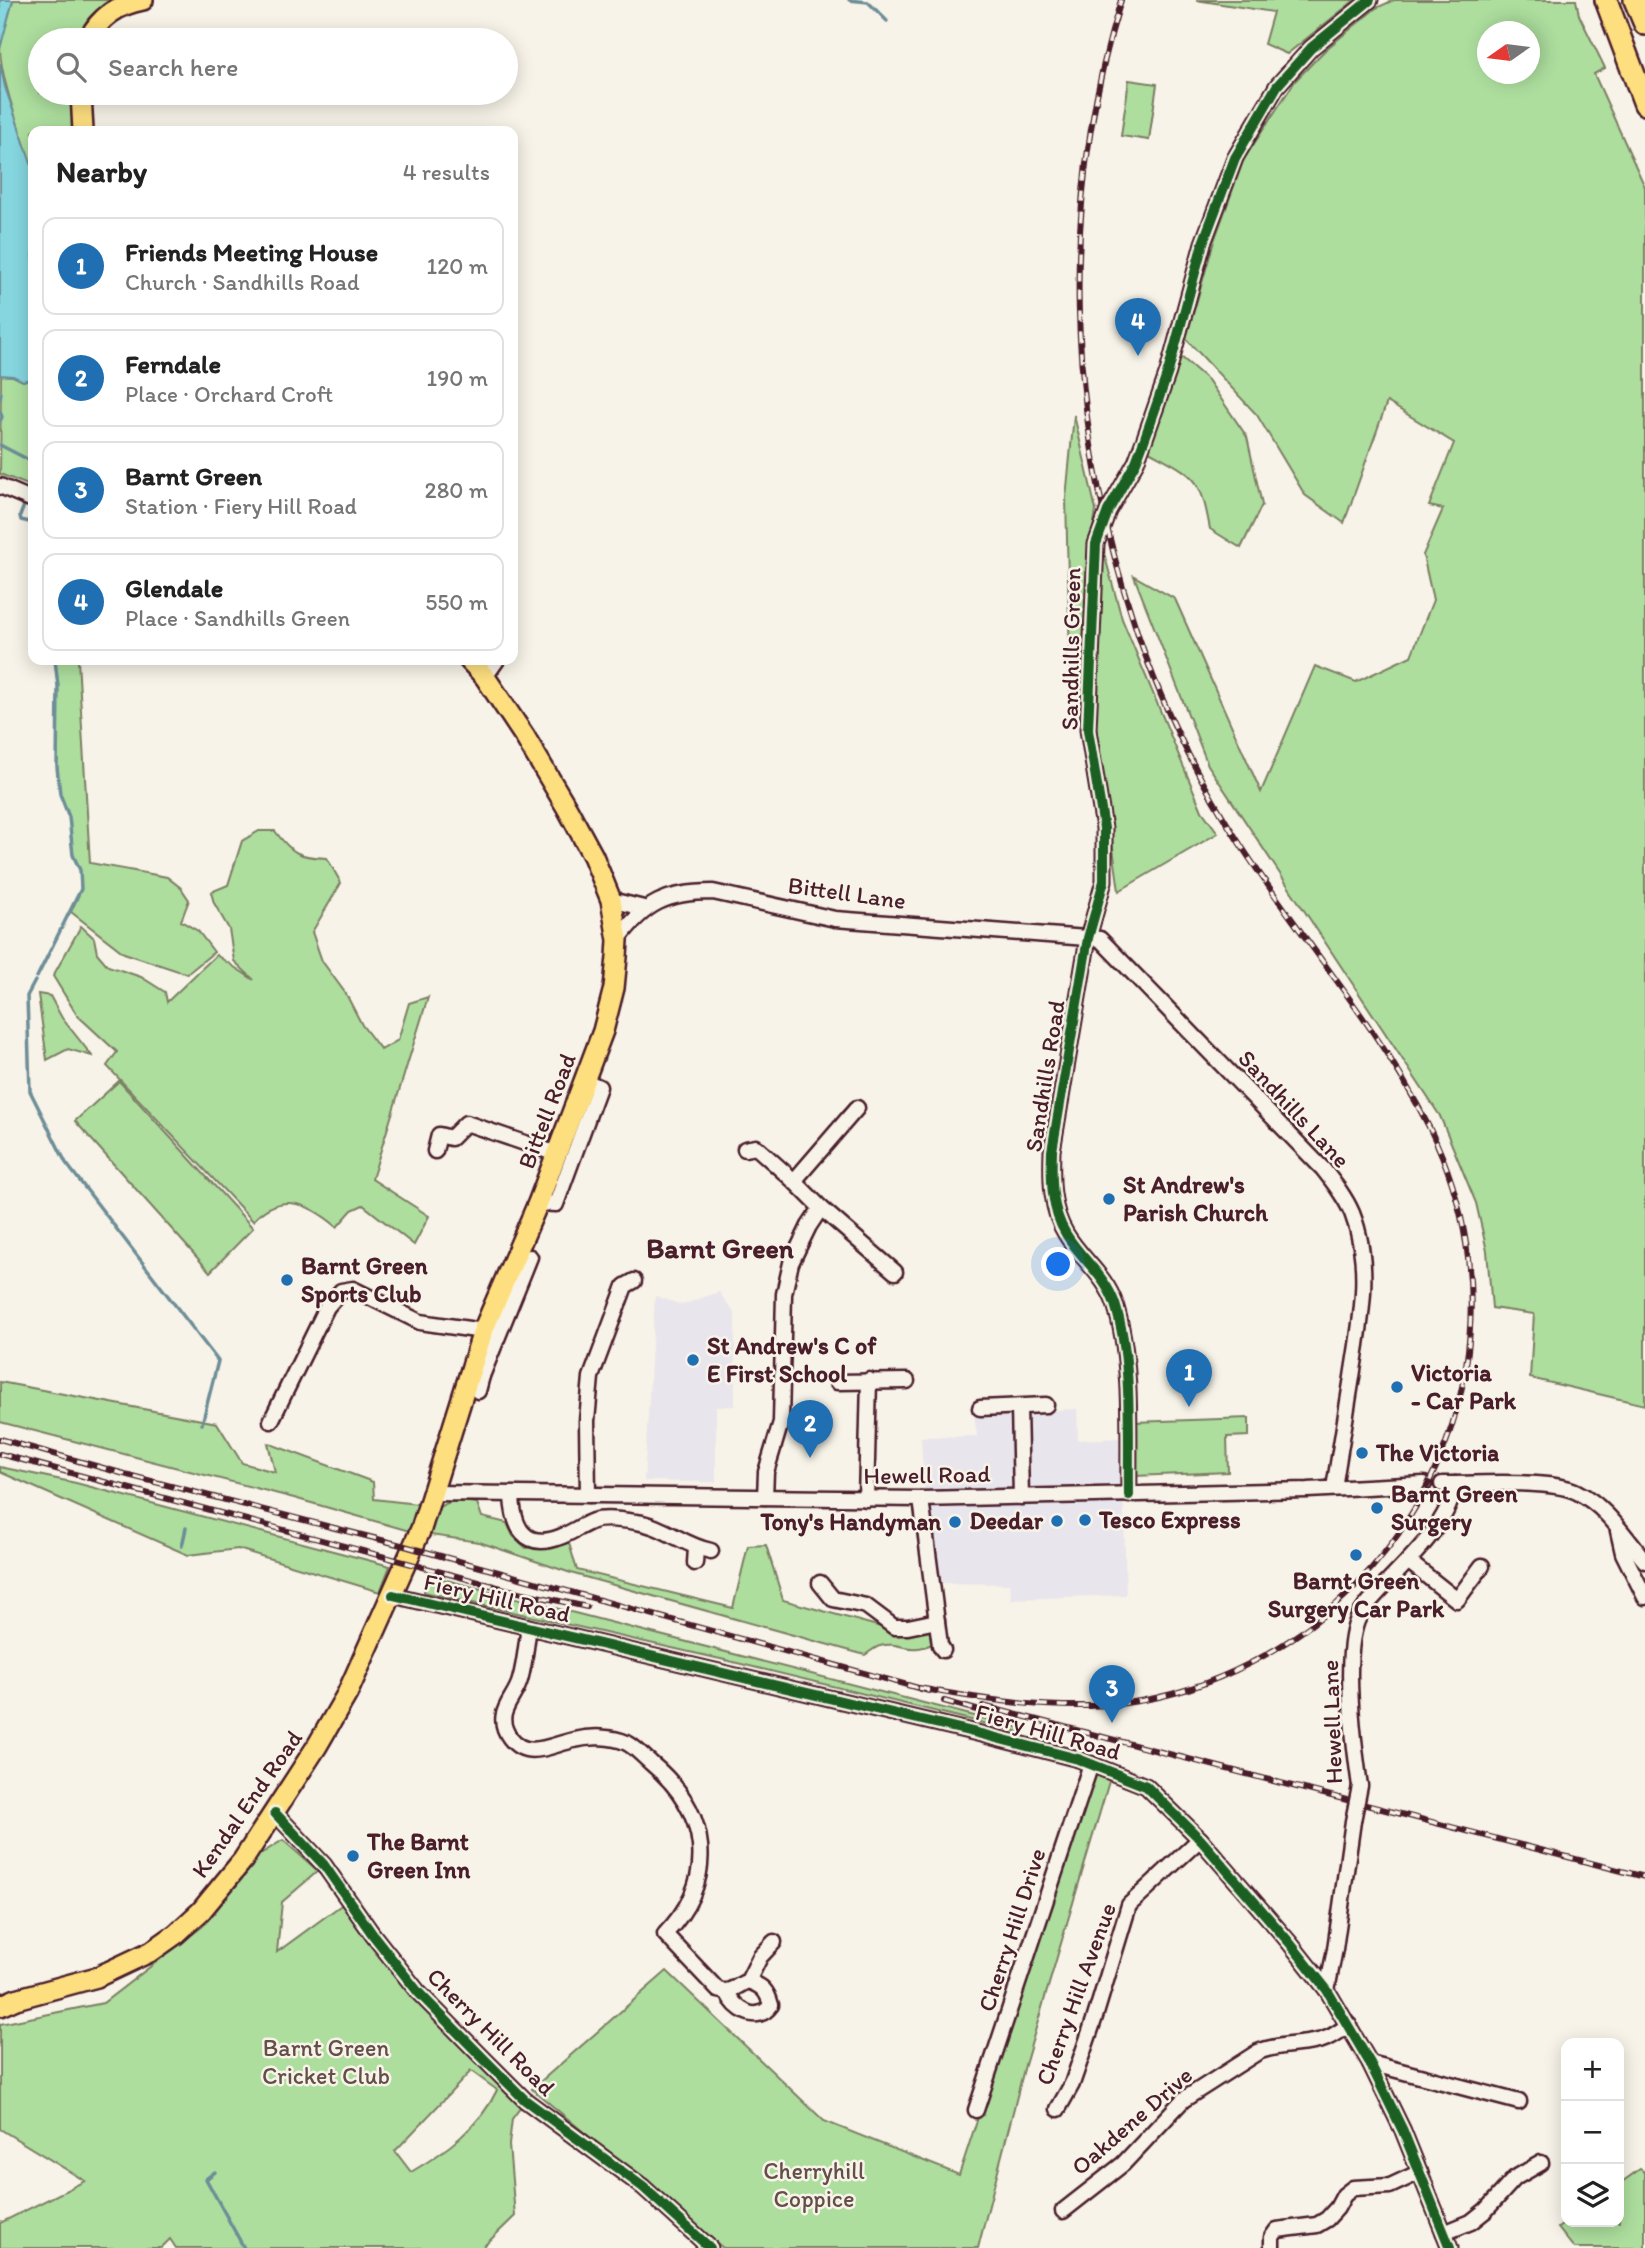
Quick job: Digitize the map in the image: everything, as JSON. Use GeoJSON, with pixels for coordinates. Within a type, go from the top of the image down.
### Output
{"type":"FeatureCollection","features":[{"type":"Feature","properties":{"kind":"highway"},"geometry":{"type":"LineString","coordinates":[[1606,0],[1645,104]]}},
{"type":"Feature","properties":{"kind":"highway"},"geometry":{"type":"LineString","coordinates":[[1635,0],[1645,24]]}},
{"type":"Feature","properties":{"kind":"main road"},"geometry":{"type":"LineString","coordinates":[[96,28],[112,11],[143,0]]}},
{"type":"Feature","properties":{"kind":"main road"},"geometry":{"type":"LineString","coordinates":[[82,105],[83,126]]}},
{"type":"Feature","properties":{"kind":"main road","name":"Bittell Road"},"geometry":{"type":"LineString","coordinates":[[393,1595],[421,1529],[431,1493],[476,1373],[483,1331],[511,1284],[538,1203],[603,1031],[614,988],[618,940],[611,900],[593,856],[568,808],[525,737],[485,677],[474,665]]}},
{"type":"Feature","properties":{"kind":"main road","name":"Kendal End Road"},"geometry":{"type":"LineString","coordinates":[[0,2006],[16,1999],[97,1977],[129,1963],[160,1945],[201,1911],[243,1860],[275,1813],[347,1694],[393,1595]]}},
{"type":"Feature","properties":{"kind":"street","name":"Sandhills Green"},"geometry":{"type":"LineString","coordinates":[[1088,938],[1104,881],[1106,858],[1104,828],[1088,730],[1094,559],[1101,527],[1136,462],[1145,438],[1168,372],[1203,243],[1235,158],[1277,86],[1311,48],[1370,0]]}},
{"type":"Feature","properties":{"kind":"street"},"geometry":{"type":"LineString","coordinates":[[0,486],[28,498]]}},
{"type":"Feature","properties":{"kind":"street"},"geometry":{"type":"LineString","coordinates":[[485,677],[493,665]]}},
{"type":"Feature","properties":{"kind":"street","name":"Bittell Lane"},"geometry":{"type":"LineString","coordinates":[[618,940],[644,908],[670,896],[713,892],[835,919],[1088,938]]}},
{"type":"Feature","properties":{"kind":"street"},"geometry":{"type":"LineString","coordinates":[[611,900],[644,908]]}},
{"type":"Feature","properties":{"kind":"street","name":"Sandhills Lane"},"geometry":{"type":"LineString","coordinates":[[1088,938],[1100,939],[1323,1169],[1352,1213],[1359,1237],[1364,1276],[1362,1312],[1335,1488]]}},
{"type":"Feature","properties":{"kind":"street","name":"Sandhills Road"},"geometry":{"type":"LineString","coordinates":[[1088,938],[1052,1151],[1051,1181],[1057,1214],[1065,1234],[1108,1286],[1115,1306],[1125,1357],[1129,1495]]}},
{"type":"Feature","properties":{"kind":"street"},"geometry":{"type":"LineString","coordinates":[[538,1203],[556,1204],[599,1087],[585,1081]]}},
{"type":"Feature","properties":{"kind":"street"},"geometry":{"type":"LineString","coordinates":[[794,1181],[857,1108]]}},
{"type":"Feature","properties":{"kind":"street"},"geometry":{"type":"LineString","coordinates":[[435,1151],[439,1135],[450,1138],[466,1123],[557,1154]]}},
{"type":"Feature","properties":{"kind":"street"},"geometry":{"type":"LineString","coordinates":[[745,1149],[755,1147],[895,1272]]}},
{"type":"Feature","properties":{"kind":"street"},"geometry":{"type":"LineString","coordinates":[[765,1497],[765,1472],[781,1422],[785,1294],[791,1263],[821,1208]]}},
{"type":"Feature","properties":{"kind":"street"},"geometry":{"type":"LineString","coordinates":[[478,1391],[476,1373],[511,1284],[530,1257]]}},
{"type":"Feature","properties":{"kind":"street"},"geometry":{"type":"LineString","coordinates":[[588,1495],[586,1421],[591,1377],[625,1286],[635,1281]]}},
{"type":"Feature","properties":{"kind":"street"},"geometry":{"type":"LineString","coordinates":[[271,1421],[327,1307],[341,1291],[353,1289],[420,1322],[483,1331]]}},
{"type":"Feature","properties":{"kind":"street"},"geometry":{"type":"LineString","coordinates":[[866,1499],[869,1380]]}},
{"type":"Feature","properties":{"kind":"street"},"geometry":{"type":"LineString","coordinates":[[837,1382],[907,1381]]}},
{"type":"Feature","properties":{"kind":"street"},"geometry":{"type":"LineString","coordinates":[[980,1408],[1046,1405]]}},
{"type":"Feature","properties":{"kind":"street"},"geometry":{"type":"LineString","coordinates":[[1019,1407],[1021,1497]]}},
{"type":"Feature","properties":{"kind":"street","name":"Hewell Road"},"geometry":{"type":"LineString","coordinates":[[431,1493],[921,1499],[1129,1495],[1424,1484]]}},
{"type":"Feature","properties":{"kind":"street","name":"Hewell Lane"},"geometry":{"type":"LineString","coordinates":[[1327,1990],[1360,1786],[1353,1726],[1352,1652],[1354,1629],[1365,1607],[1408,1561],[1439,1522],[1453,1499],[1449,1484],[1528,1485],[1576,1491],[1600,1508],[1617,1526]]}},
{"type":"Feature","properties":{"kind":"street"},"geometry":{"type":"LineString","coordinates":[[512,1495],[514,1521],[524,1534],[534,1540],[556,1539],[598,1520],[632,1521],[646,1523],[701,1554]]}},
{"type":"Feature","properties":{"kind":"street"},"geometry":{"type":"LineString","coordinates":[[921,1499],[943,1650]]}},
{"type":"Feature","properties":{"kind":"street"},"geometry":{"type":"LineString","coordinates":[[1617,1526],[1645,1561]]}},
{"type":"Feature","properties":{"kind":"street"},"geometry":{"type":"LineString","coordinates":[[1617,1526],[1623,1553],[1645,1597]]}},
{"type":"Feature","properties":{"kind":"street"},"geometry":{"type":"LineString","coordinates":[[1408,1561],[1457,1601],[1482,1566]]}},
{"type":"Feature","properties":{"kind":"street"},"geometry":{"type":"LineString","coordinates":[[820,1583],[834,1599],[866,1606],[894,1627],[908,1628],[937,1621]]}},
{"type":"Feature","properties":{"kind":"street","name":"Fiery Hill Road"},"geometry":{"type":"LineString","coordinates":[[393,1595],[977,1733],[1091,1764],[1146,1786],[1200,1839],[1327,1990],[1370,2063],[1403,2131],[1450,2248]]}},
{"type":"Feature","properties":{"kind":"street"},"geometry":{"type":"LineString","coordinates":[[528,1627],[519,1684],[506,1703],[504,1725],[512,1740],[534,1750],[576,1739],[603,1737],[627,1743],[668,1778],[683,1796],[693,1814],[701,1848],[699,1875],[694,1895],[666,1934],[718,1990],[727,1992],[748,1981],[760,1957],[774,1942]]}},
{"type":"Feature","properties":{"kind":"street","name":"Cherry Hill Drive"},"geometry":{"type":"LineString","coordinates":[[976,2110],[1091,1764]]}},
{"type":"Feature","properties":{"kind":"street","name":"Cherry Hill Road"},"geometry":{"type":"LineString","coordinates":[[275,1813],[324,1865],[373,1935],[418,1992],[493,2068],[525,2100],[643,2187],[710,2248]]}},
{"type":"Feature","properties":{"kind":"street","name":"Cherry Hill Avenue"},"geometry":{"type":"LineString","coordinates":[[1058,2109],[1072,2084],[1084,2050],[1129,1905],[1200,1839]]}},
{"type":"Feature","properties":{"kind":"street"},"geometry":{"type":"LineString","coordinates":[[727,1992],[737,2007],[759,2015],[771,2005],[768,1993],[761,1986],[748,1981]]}},
{"type":"Feature","properties":{"kind":"street","name":"Oakdene Drive"},"geometry":{"type":"LineString","coordinates":[[1063,2210],[1123,2164],[1183,2101],[1194,2093],[1258,2052],[1271,2047],[1314,2042],[1330,2037],[1349,2025]]}},
{"type":"Feature","properties":{"kind":"street"},"geometry":{"type":"LineString","coordinates":[[1370,2063],[1519,2102]]}},
{"type":"Feature","properties":{"kind":"street"},"geometry":{"type":"LineString","coordinates":[[1444,2233],[1471,2222],[1486,2210],[1514,2178],[1541,2164]]}},
{"type":"Feature","properties":{"kind":"street"},"geometry":{"type":"LineString","coordinates":[[1272,2248],[1272,2237],[1277,2230],[1317,2225],[1327,2219],[1344,2195],[1353,2188],[1390,2186],[1420,2172]]}},
{"type":"Feature","properties":{"kind":"shaded area","name":"St Andrew's C of E First School"},"geometry":{"type":"Polygon","coordinates":[[[719,1292],[735,1314],[735,1406],[716,1407],[716,1482],[644,1481],[655,1296],[682,1305],[719,1292]]]}},
{"type":"Feature","properties":{"kind":"shaded area"},"geometry":{"type":"Polygon","coordinates":[[[1077,1409],[1078,1440],[1122,1438],[1126,1595],[1011,1599],[1010,1584],[936,1583],[924,1491],[921,1437],[977,1436],[974,1414],[1077,1409]]]}},
{"type":"Feature","properties":{"kind":"green space"},"geometry":{"type":"Polygon","coordinates":[[[13,0],[122,0],[94,13],[83,28],[28,28],[28,105],[73,105],[74,126],[28,126],[28,154],[4,75],[0,48],[13,0]]]}},
{"type":"Feature","properties":{"kind":"green space"},"geometry":{"type":"Polygon","coordinates":[[[1196,0],[1355,0],[1287,54],[1264,44],[1273,12],[1196,0]]]}},
{"type":"Feature","properties":{"kind":"green space"},"geometry":{"type":"Polygon","coordinates":[[[1394,0],[1576,0],[1579,15],[1605,68],[1594,74],[1645,187],[1645,1405],[1530,1378],[1534,1314],[1492,1308],[1487,1251],[1476,1203],[1440,1116],[1208,765],[1134,576],[1175,599],[1261,792],[1315,666],[1356,682],[1411,656],[1433,600],[1423,555],[1443,509],[1429,506],[1454,443],[1387,402],[1344,523],[1305,495],[1257,415],[1186,339],[1214,241],[1244,159],[1295,81],[1325,50],[1376,8],[1394,0]]]}},
{"type":"Feature","properties":{"kind":"green space"},"geometry":{"type":"Polygon","coordinates":[[[1129,80],[1157,84],[1149,140],[1121,136],[1129,80]]]}},
{"type":"Feature","properties":{"kind":"green space"},"geometry":{"type":"Polygon","coordinates":[[[1180,356],[1208,380],[1247,437],[1262,505],[1241,548],[1210,529],[1203,498],[1193,480],[1149,451],[1180,356]]]}},
{"type":"Feature","properties":{"kind":"green space"},"geometry":{"type":"Polygon","coordinates":[[[1,375],[13,376],[23,381],[28,380],[28,485],[0,474],[1,375]]]}},
{"type":"Feature","properties":{"kind":"green space"},"geometry":{"type":"Polygon","coordinates":[[[1074,415],[1096,510],[1082,696],[1071,703],[1066,498],[1074,415]]]}},
{"type":"Feature","properties":{"kind":"green space"},"geometry":{"type":"Polygon","coordinates":[[[1099,553],[1104,553],[1122,619],[1202,811],[1218,833],[1119,891],[1095,720],[1099,553]]]}},
{"type":"Feature","properties":{"kind":"green space"},"geometry":{"type":"Polygon","coordinates":[[[56,665],[78,665],[90,863],[167,877],[181,888],[189,900],[181,921],[198,931],[214,952],[187,974],[124,953],[71,912],[81,889],[80,870],[73,855],[69,817],[60,794],[57,767],[58,686],[56,665]]]}},
{"type":"Feature","properties":{"kind":"green space"},"geometry":{"type":"Polygon","coordinates":[[[259,831],[275,831],[286,845],[297,853],[327,858],[341,883],[312,932],[322,961],[381,1050],[398,1040],[409,1003],[428,997],[372,1179],[429,1216],[414,1245],[363,1205],[352,1210],[337,1227],[306,1207],[285,1203],[264,1211],[253,1221],[107,1066],[117,1052],[77,1015],[53,976],[81,926],[94,938],[97,953],[108,966],[141,977],[165,992],[167,1002],[216,955],[254,980],[234,961],[229,929],[214,903],[211,892],[228,885],[242,841],[259,831]]]}},
{"type":"Feature","properties":{"kind":"green space"},"geometry":{"type":"Polygon","coordinates":[[[38,994],[50,996],[62,1018],[92,1056],[68,1049],[47,1060],[38,994]]]}},
{"type":"Feature","properties":{"kind":"green space"},"geometry":{"type":"Polygon","coordinates":[[[119,1081],[253,1228],[210,1272],[75,1121],[119,1081]]]}},
{"type":"Feature","properties":{"kind":"green space"},"geometry":{"type":"Polygon","coordinates":[[[0,1382],[217,1423],[242,1463],[275,1472],[268,1443],[373,1482],[374,1499],[418,1504],[413,1532],[294,1498],[0,1422],[0,1382]]]}},
{"type":"Feature","properties":{"kind":"green space"},"geometry":{"type":"Polygon","coordinates":[[[1249,1418],[1249,1436],[1227,1437],[1228,1472],[1135,1476],[1133,1422],[1249,1418]]]}},
{"type":"Feature","properties":{"kind":"green space"},"geometry":{"type":"Polygon","coordinates":[[[0,1467],[76,1483],[390,1566],[380,1592],[238,1549],[188,1555],[0,1472],[0,1467]]]}},
{"type":"Feature","properties":{"kind":"green space"},"geometry":{"type":"Polygon","coordinates":[[[458,1501],[477,1503],[482,1517],[507,1523],[513,1536],[526,1548],[568,1540],[577,1570],[733,1608],[748,1546],[766,1545],[783,1600],[899,1632],[934,1626],[936,1642],[918,1648],[880,1646],[865,1655],[574,1574],[479,1542],[430,1535],[436,1510],[444,1504],[458,1501]]]}},
{"type":"Feature","properties":{"kind":"green space"},"geometry":{"type":"Polygon","coordinates":[[[427,1575],[1021,1728],[1020,1732],[725,1660],[424,1592],[427,1575]]]}},
{"type":"Feature","properties":{"kind":"green space","name":"Cherryhill Coppice"},"geometry":{"type":"Polygon","coordinates":[[[1091,1772],[1110,1778],[1025,2065],[978,2248],[723,2248],[532,2089],[667,1971],[824,2121],[959,2175],[1091,1772]]]}},
{"type":"Feature","properties":{"kind":"green space","name":"Barnt Green Cricket Club"},"geometry":{"type":"Polygon","coordinates":[[[283,1840],[318,1871],[282,1902],[277,1952],[344,1903],[523,2104],[512,2119],[509,2145],[515,2216],[482,2248],[176,2248],[170,2239],[161,2248],[0,2248],[0,2223],[85,2181],[0,2129],[0,2024],[103,2003],[203,1926],[259,1855],[283,1840]],[[471,2071],[395,2151],[411,2172],[436,2156],[471,2127],[497,2090],[471,2071]]]}},
{"type":"Feature","properties":{"kind":"green space"},"geometry":{"type":"Polygon","coordinates":[[[1640,2169],[1645,2172],[1645,2248],[1574,2248],[1558,2228],[1561,2226],[1624,2227],[1624,2180],[1640,2169]]]}},
{"type":"Feature","properties":{"kind":"water"},"geometry":{"type":"Polygon","coordinates":[[[0,0],[13,0],[0,49],[0,0]]]}},
{"type":"Feature","properties":{"kind":"water"},"geometry":{"type":"Polygon","coordinates":[[[0,63],[5,87],[28,154],[28,380],[23,381],[13,376],[0,375],[0,63]]]}},
{"type":"Feature","properties":{"kind":"waterway"},"geometry":{"type":"LineString","coordinates":[[849,0],[868,2],[887,21]]}},
{"type":"Feature","properties":{"kind":"waterway"},"geometry":{"type":"LineString","coordinates":[[0,399],[1,393]]}},
{"type":"Feature","properties":{"kind":"waterway"},"geometry":{"type":"LineString","coordinates":[[0,411],[0,421]]}},
{"type":"Feature","properties":{"kind":"waterway"},"geometry":{"type":"LineString","coordinates":[[0,445],[28,459]]}},
{"type":"Feature","properties":{"kind":"waterway"},"geometry":{"type":"LineString","coordinates":[[25,503],[20,516],[21,520],[28,522]]}},
{"type":"Feature","properties":{"kind":"waterway"},"geometry":{"type":"LineString","coordinates":[[37,977],[81,889],[80,870],[73,855],[69,817],[60,794],[56,665]]}},
{"type":"Feature","properties":{"kind":"waterway"},"geometry":{"type":"LineString","coordinates":[[35,981],[27,996],[30,1091],[66,1163],[218,1361],[202,1424]]}},
{"type":"Feature","properties":{"kind":"waterway"},"geometry":{"type":"LineString","coordinates":[[182,1546],[186,1528]]}},
{"type":"Feature","properties":{"kind":"waterway"},"geometry":{"type":"LineString","coordinates":[[215,2172],[206,2179],[244,2248]]}},
{"type":"Feature","properties":{"kind":"railway"},"geometry":{"type":"LineString","coordinates":[[919,1688],[1048,1705],[1126,1703],[1158,1697],[1221,1677],[1280,1646],[1334,1606],[1357,1584],[1397,1536],[1429,1483],[1452,1426],[1466,1367],[1471,1307],[1466,1246],[1453,1186],[1429,1127],[1387,1053],[1240,844],[1207,790],[1153,675],[1132,616],[1110,540],[1094,464],[1084,386],[1079,309],[1080,231],[1087,153],[1101,76],[1121,0]]}},
{"type":"Feature","properties":{"kind":"railway"},"geometry":{"type":"LineString","coordinates":[[0,1439],[401,1545],[929,1691]]}},
{"type":"Feature","properties":{"kind":"railway"},"geometry":{"type":"LineString","coordinates":[[0,1454],[505,1589],[587,1607]]}},
{"type":"Feature","properties":{"kind":"railway"},"geometry":{"type":"LineString","coordinates":[[944,1701],[991,1714]]}},
{"type":"Feature","properties":{"kind":"railway"},"geometry":{"type":"LineString","coordinates":[[983,1706],[1645,1877]]}},
{"type":"Feature","properties":{"kind":"cycle path"},"geometry":{"type":"LineString","coordinates":[[1129,1495],[1127,1374],[1121,1326],[1111,1294],[1061,1225],[1053,1194],[1052,1172],[1052,1151],[1088,938],[1104,881],[1104,828],[1088,730],[1096,544],[1108,511],[1136,462],[1145,438],[1168,372],[1203,243],[1235,158],[1277,86],[1311,48],[1370,0]]}},
{"type":"Feature","properties":{"kind":"cycle path"},"geometry":{"type":"LineString","coordinates":[[393,1595],[977,1733],[1078,1759],[1146,1786],[1200,1839],[1327,1990],[1370,2063],[1403,2131],[1450,2248]]}},
{"type":"Feature","properties":{"kind":"cycle path"},"geometry":{"type":"LineString","coordinates":[[275,1813],[324,1865],[373,1935],[418,1992],[525,2100],[643,2187],[710,2248]]}},
{"type":"Feature","properties":{"kind":"place","name":"Glendale"},"geometry":{"type":"Point","coordinates":[1138,356]}},
{"type":"Feature","properties":{"kind":"place","name":"St Andrew's Parish Church"},"geometry":{"type":"Point","coordinates":[1109,1199]}},
{"type":"Feature","properties":{"kind":"place","name":"Barnt Green Sports Club"},"geometry":{"type":"Point","coordinates":[287,1280]}},
{"type":"Feature","properties":{"kind":"place","name":"St Andrew's C of E First School"},"geometry":{"type":"Point","coordinates":[693,1360]}},
{"type":"Feature","properties":{"kind":"place","name":"Victoria - Car Park"},"geometry":{"type":"Point","coordinates":[1397,1387]}},
{"type":"Feature","properties":{"kind":"place","name":"Friends Meeting House"},"geometry":{"type":"Point","coordinates":[1189,1407]}},
{"type":"Feature","properties":{"kind":"place","name":"The Victoria"},"geometry":{"type":"Point","coordinates":[1362,1453]}},
{"type":"Feature","properties":{"kind":"place","name":"Ferndale"},"geometry":{"type":"Point","coordinates":[810,1458]}},
{"type":"Feature","properties":{"kind":"place","name":"Barnt Green Surgery"},"geometry":{"type":"Point","coordinates":[1377,1508]}},
{"type":"Feature","properties":{"kind":"place","name":"Tesco Express"},"geometry":{"type":"Point","coordinates":[1085,1520]}},
{"type":"Feature","properties":{"kind":"place","name":"Deedar"},"geometry":{"type":"Point","coordinates":[1057,1521]}},
{"type":"Feature","properties":{"kind":"place","name":"Tony's Handyman"},"geometry":{"type":"Point","coordinates":[955,1522]}},
{"type":"Feature","properties":{"kind":"place","name":"Barnt Green Surgery Car Park"},"geometry":{"type":"Point","coordinates":[1356,1555]}},
{"type":"Feature","properties":{"kind":"place","name":"Barnt Green"},"geometry":{"type":"Point","coordinates":[1112,1723]}},
{"type":"Feature","properties":{"kind":"place","name":"The Barnt Green Inn"},"geometry":{"type":"Point","coordinates":[353,1856]}},
{"type":"Feature","properties":{"kind":"district","name":"Barnt Green"},"geometry":{"type":"Point","coordinates":[720,1248]}}]}
